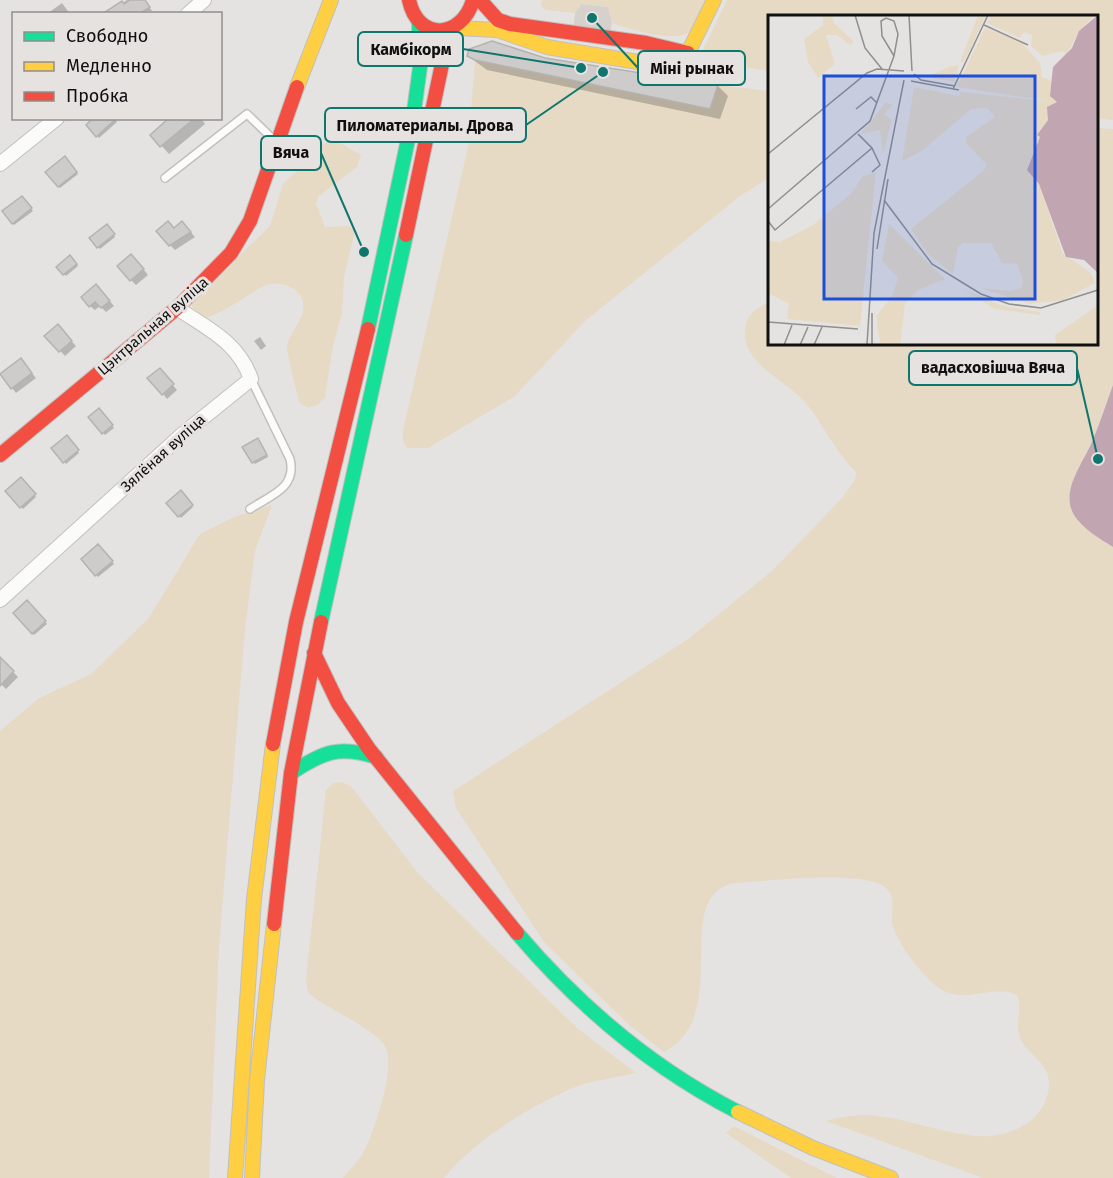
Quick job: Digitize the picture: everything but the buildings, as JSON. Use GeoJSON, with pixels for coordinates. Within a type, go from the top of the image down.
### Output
{"type":"FeatureCollection","features":[{"type":"Feature","properties":{"kind":"main road","name":"Цэнтральная вуліца"},"geometry":{"type":"LineString","coordinates":[[0,455],[177,308],[220,266],[241,238],[279,144],[309,53],[331,0]]}},
{"type":"Feature","properties":{"kind":"main road"},"geometry":{"type":"LineString","coordinates":[[404,0],[416,19],[434,31],[497,30],[547,47],[680,69],[714,0]]}},
{"type":"Feature","properties":{"kind":"main road"},"geometry":{"type":"LineString","coordinates":[[235,1178],[258,863],[277,723],[296,624],[389,241],[420,66],[416,19],[410,0]]}},
{"type":"Feature","properties":{"kind":"main road"},"geometry":{"type":"LineString","coordinates":[[252,1178],[257,1080],[291,773],[314,652],[453,29],[469,15],[473,0]]}},
{"type":"Feature","properties":{"kind":"main road"},"geometry":{"type":"LineString","coordinates":[[480,0],[498,20],[517,26],[646,43],[688,53]]}},
{"type":"Feature","properties":{"kind":"main road"},"geometry":{"type":"LineString","coordinates":[[314,652],[332,693],[376,757],[548,968],[594,1014],[630,1045],[675,1075],[774,1130],[891,1178]]}},
{"type":"Feature","properties":{"kind":"main road"},"geometry":{"type":"LineString","coordinates":[[291,773],[328,751],[357,750],[376,757]]}},
{"type":"Feature","properties":{"kind":"street"},"geometry":{"type":"LineString","coordinates":[[190,12],[204,0]]}},
{"type":"Feature","properties":{"kind":"street"},"geometry":{"type":"LineString","coordinates":[[0,164],[55,120]]}},
{"type":"Feature","properties":{"kind":"street"},"geometry":{"type":"LineString","coordinates":[[177,308],[225,340],[244,361],[251,379]]}},
{"type":"Feature","properties":{"kind":"street","name":"Зялёная вуліца"},"geometry":{"type":"LineString","coordinates":[[0,600],[184,433],[251,379]]}},
{"type":"Feature","properties":{"kind":"lane"},"geometry":{"type":"LineString","coordinates":[[680,69],[712,76]]}},
{"type":"Feature","properties":{"kind":"lane"},"geometry":{"type":"LineString","coordinates":[[165,178],[247,114],[279,144]]}},
{"type":"Feature","properties":{"kind":"lane"},"geometry":{"type":"LineString","coordinates":[[250,509],[283,488],[291,478],[292,470],[281,441],[251,379]]}},
{"type":"Feature","properties":{"kind":"shaded area"},"geometry":{"type":"Polygon","coordinates":[[[542,0],[707,0],[696,26],[680,36],[669,36],[656,35],[612,23],[608,7],[581,4],[575,13],[546,10],[541,6],[542,0]]]}},
{"type":"Feature","properties":{"kind":"shaded area"},"geometry":{"type":"Polygon","coordinates":[[[727,0],[1113,0],[1113,120],[1098,118],[1098,15],[768,15],[768,71],[698,60],[727,0]]]}},
{"type":"Feature","properties":{"kind":"shaded area"},"geometry":{"type":"Polygon","coordinates":[[[581,4],[609,7],[612,23],[610,34],[573,29],[575,13],[581,4]]]}},
{"type":"Feature","properties":{"kind":"shaded area"},"geometry":{"type":"Polygon","coordinates":[[[475,60],[709,109],[718,85],[768,91],[768,179],[740,196],[585,321],[515,396],[428,448],[407,448],[403,441],[403,430],[468,147],[475,60]]]}},
{"type":"Feature","properties":{"kind":"shaded area"},"geometry":{"type":"Polygon","coordinates":[[[1098,128],[1113,129],[1113,385],[1092,442],[1074,476],[1097,537],[1113,547],[1113,1178],[983,1178],[826,1121],[846,1116],[881,1116],[966,1135],[992,1136],[1016,1130],[1026,1124],[1042,1107],[1047,1096],[1049,1084],[1045,1069],[1022,1042],[1019,1035],[1017,995],[998,991],[959,995],[949,993],[932,983],[911,958],[894,930],[891,895],[879,884],[862,879],[791,879],[733,883],[715,894],[705,911],[696,1012],[685,1035],[664,1052],[630,1026],[544,942],[456,808],[453,791],[688,639],[772,571],[841,499],[855,480],[856,472],[842,456],[805,402],[767,371],[750,353],[746,343],[746,325],[749,317],[759,307],[768,302],[768,345],[1098,345],[1098,128]]]}},
{"type":"Feature","properties":{"kind":"shaded area"},"geometry":{"type":"Polygon","coordinates":[[[334,139],[361,155],[357,167],[319,196],[316,203],[325,227],[349,226],[355,231],[344,277],[342,313],[333,346],[325,397],[318,405],[308,408],[300,403],[287,349],[288,341],[303,312],[301,297],[297,291],[284,284],[269,284],[205,318],[192,307],[193,300],[270,226],[283,184],[328,140],[334,139]]]}},
{"type":"Feature","properties":{"kind":"shaded area"},"geometry":{"type":"Polygon","coordinates":[[[1113,385],[1113,547],[1077,520],[1070,506],[1070,496],[1074,477],[1092,442],[1113,385]]]}},
{"type":"Feature","properties":{"kind":"shaded area"},"geometry":{"type":"Polygon","coordinates":[[[272,505],[255,551],[245,629],[219,947],[209,1178],[0,1178],[0,731],[39,698],[91,674],[148,619],[200,534],[234,517],[272,505]]]}},
{"type":"Feature","properties":{"kind":"shaded area"},"geometry":{"type":"Polygon","coordinates":[[[342,782],[351,786],[418,873],[577,1028],[636,1073],[580,1085],[538,1105],[486,1138],[456,1164],[444,1178],[343,1178],[361,1156],[368,1143],[383,1097],[388,1065],[387,1052],[383,1043],[361,1026],[317,1000],[308,992],[306,980],[326,790],[333,783],[342,782]]]}},
{"type":"Feature","properties":{"kind":"shaded area"},"geometry":{"type":"Polygon","coordinates":[[[734,1126],[837,1178],[791,1178],[726,1133],[734,1126]]]}},
{"type":"Feature","properties":{"kind":"traffic: fast"},"geometry":{"type":"LineString","coordinates":[[368,329],[414,111],[420,67],[419,23]]}},
{"type":"Feature","properties":{"kind":"traffic: fast"},"geometry":{"type":"LineString","coordinates":[[321,622],[406,235]]}},
{"type":"Feature","properties":{"kind":"traffic: fast"},"geometry":{"type":"LineString","coordinates":[[291,773],[322,756],[341,751],[352,751],[376,757]]}},
{"type":"Feature","properties":{"kind":"traffic: fast"},"geometry":{"type":"LineString","coordinates":[[517,933],[566,986],[618,1033],[676,1076],[738,1112]]}},
{"type":"Feature","properties":{"kind":"traffic: slow"},"geometry":{"type":"LineString","coordinates":[[297,87],[331,0]]}},
{"type":"Feature","properties":{"kind":"traffic: slow"},"geometry":{"type":"LineString","coordinates":[[457,28],[497,30],[547,47],[680,69],[714,0]]}},
{"type":"Feature","properties":{"kind":"traffic: slow"},"geometry":{"type":"LineString","coordinates":[[235,1178],[254,899],[273,744]]}},
{"type":"Feature","properties":{"kind":"traffic: slow"},"geometry":{"type":"LineString","coordinates":[[252,1178],[257,1080],[274,924]]}},
{"type":"Feature","properties":{"kind":"traffic: slow"},"geometry":{"type":"LineString","coordinates":[[738,1112],[813,1148],[891,1178]]}},
{"type":"Feature","properties":{"kind":"traffic: jam"},"geometry":{"type":"LineString","coordinates":[[409,0],[414,14],[421,23],[430,29],[440,30],[450,28],[460,22],[473,0]]}},
{"type":"Feature","properties":{"kind":"traffic: jam"},"geometry":{"type":"LineString","coordinates":[[480,0],[498,20],[510,24],[646,43],[688,53]]}},
{"type":"Feature","properties":{"kind":"traffic: jam"},"geometry":{"type":"LineString","coordinates":[[406,235],[449,31]]}},
{"type":"Feature","properties":{"kind":"traffic: jam"},"geometry":{"type":"LineString","coordinates":[[0,455],[177,308],[231,253],[250,221],[297,87]]}},
{"type":"Feature","properties":{"kind":"traffic: jam"},"geometry":{"type":"LineString","coordinates":[[273,744],[296,622],[368,329]]}},
{"type":"Feature","properties":{"kind":"traffic: jam"},"geometry":{"type":"LineString","coordinates":[[274,924],[291,773],[321,622]]}},
{"type":"Feature","properties":{"kind":"traffic: jam"},"geometry":{"type":"LineString","coordinates":[[314,653],[338,703],[369,749],[517,933]]}},
{"type":"Feature","properties":{"kind":"place","name":"Міні рынак"},"geometry":{"type":"Point","coordinates":[592,18]}},
{"type":"Feature","properties":{"kind":"place","name":"Камбікорм"},"geometry":{"type":"Point","coordinates":[581,68]}},
{"type":"Feature","properties":{"kind":"place","name":"Пиломатериалы. Дрова"},"geometry":{"type":"Point","coordinates":[603,72]}},
{"type":"Feature","properties":{"kind":"place","name":"Вяча"},"geometry":{"type":"Point","coordinates":[364,252]}},
{"type":"Feature","properties":{"kind":"place","name":"вадасховішча Вяча"},"geometry":{"type":"Point","coordinates":[1098,459]}}]}
